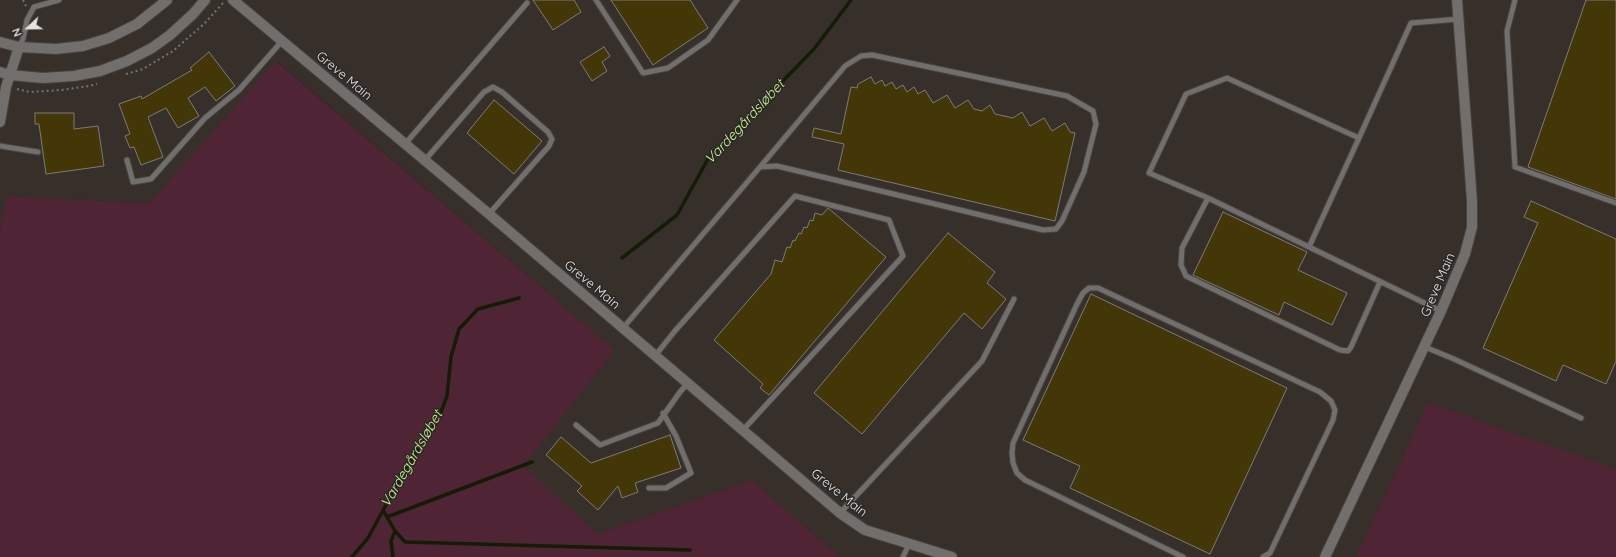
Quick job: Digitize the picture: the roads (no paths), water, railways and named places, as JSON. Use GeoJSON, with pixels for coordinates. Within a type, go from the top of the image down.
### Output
{"type":"FeatureCollection","features":[{"type":"Feature","properties":{"kind":"street"},"geometry":{"type":"LineString","coordinates":[[0,42],[19,47],[56,49],[83,46],[109,38],[137,24],[167,0]]}},
{"type":"Feature","properties":{"kind":"street"},"geometry":{"type":"LineString","coordinates":[[0,72],[10,75],[43,78],[74,76],[100,71],[127,61],[152,48],[170,35],[193,14],[205,0]]}},
{"type":"Feature","properties":{"kind":"street","name":"Greve Main"},"geometry":{"type":"LineString","coordinates":[[233,0],[489,214],[840,513],[865,530],[952,557]]}},
{"type":"Feature","properties":{"kind":"street","name":"Greve Main"},"geometry":{"type":"LineString","coordinates":[[1324,557],[1425,347],[1465,254],[1472,227],[1472,201],[1457,0]]}},
{"type":"Feature","properties":{"kind":"street"},"geometry":{"type":"LineString","coordinates":[[0,122],[6,87],[19,47]]}},
{"type":"Feature","properties":{"kind":"lane"},"geometry":{"type":"LineString","coordinates":[[19,47],[23,39],[27,20],[34,7],[59,0]]}},
{"type":"Feature","properties":{"kind":"lane"},"geometry":{"type":"LineString","coordinates":[[596,0],[643,73],[668,68],[708,40],[738,0]]}},
{"type":"Feature","properties":{"kind":"lane"},"geometry":{"type":"LineString","coordinates":[[1515,0],[1506,31],[1516,168],[1616,203]]}},
{"type":"Feature","properties":{"kind":"lane"},"geometry":{"type":"LineString","coordinates":[[405,144],[527,3]]}},
{"type":"Feature","properties":{"kind":"lane"},"geometry":{"type":"LineString","coordinates":[[1309,247],[1411,23],[1459,19]]}},
{"type":"Feature","properties":{"kind":"lane"},"geometry":{"type":"LineString","coordinates":[[127,160],[133,182],[151,180],[205,118],[239,90],[282,41]]}},
{"type":"Feature","properties":{"kind":"lane"},"geometry":{"type":"LineString","coordinates":[[623,328],[845,66],[862,56],[872,55],[1067,96],[1093,111],[1096,124],[1084,172],[1062,221],[1056,229],[1043,230],[777,166],[760,167]]}},
{"type":"Feature","properties":{"kind":"lane"},"geometry":{"type":"LineString","coordinates":[[1359,138],[1227,78],[1186,94],[1149,173],[1208,198],[1441,311]]}},
{"type":"Feature","properties":{"kind":"lane"},"geometry":{"type":"LineString","coordinates":[[424,160],[484,92],[492,87],[502,92],[548,132],[552,139],[549,146],[489,214]]}},
{"type":"Feature","properties":{"kind":"lane"},"geometry":{"type":"LineString","coordinates":[[0,146],[38,152]]}},
{"type":"Feature","properties":{"kind":"lane"},"geometry":{"type":"LineString","coordinates":[[656,356],[674,332],[795,196],[889,220],[903,256],[743,430]]}},
{"type":"Feature","properties":{"kind":"lane"},"geometry":{"type":"LineString","coordinates":[[1208,198],[1182,248],[1181,265],[1186,276],[1340,350],[1348,351],[1380,282]]}},
{"type":"Feature","properties":{"kind":"lane"},"geometry":{"type":"LineString","coordinates":[[1183,557],[1024,480],[1017,472],[1013,463],[1013,443],[1076,304],[1083,293],[1089,288],[1098,288],[1320,392],[1331,401],[1335,410],[1333,420],[1270,553],[1263,557]]}},
{"type":"Feature","properties":{"kind":"lane"},"geometry":{"type":"LineString","coordinates":[[840,513],[982,361],[1014,299]]}},
{"type":"Feature","properties":{"kind":"lane"},"geometry":{"type":"LineString","coordinates":[[1425,347],[1580,418]]}},
{"type":"Feature","properties":{"kind":"lane"},"geometry":{"type":"LineString","coordinates":[[576,425],[600,445],[658,423],[688,383]]}},
{"type":"Feature","properties":{"kind":"lane"},"geometry":{"type":"LineString","coordinates":[[649,488],[666,488],[691,473],[676,436],[664,413]]}},
{"type":"Feature","properties":{"kind":"lane"},"geometry":{"type":"LineString","coordinates":[[903,557],[909,544]]}},
{"type":"Feature","properties":{"kind":"waterway","name":"Vardegårdsløbet"},"geometry":{"type":"LineString","coordinates":[[622,258],[677,215],[709,157],[814,49],[851,0]]}},
{"type":"Feature","properties":{"kind":"waterway","name":"Vardegårdsløbet"},"geometry":{"type":"LineString","coordinates":[[352,557],[368,538],[406,468],[438,420],[447,396],[451,357],[459,329],[478,309],[519,298]]}},
{"type":"Feature","properties":{"kind":"waterway"},"geometry":{"type":"LineString","coordinates":[[387,517],[532,462]]}},
{"type":"Feature","properties":{"kind":"waterway"},"geometry":{"type":"LineString","coordinates":[[383,510],[395,531],[405,542],[690,550]]}},
{"type":"Feature","properties":{"kind":"waterway"},"geometry":{"type":"LineString","coordinates":[[393,557],[391,541],[395,531]]}}]}
